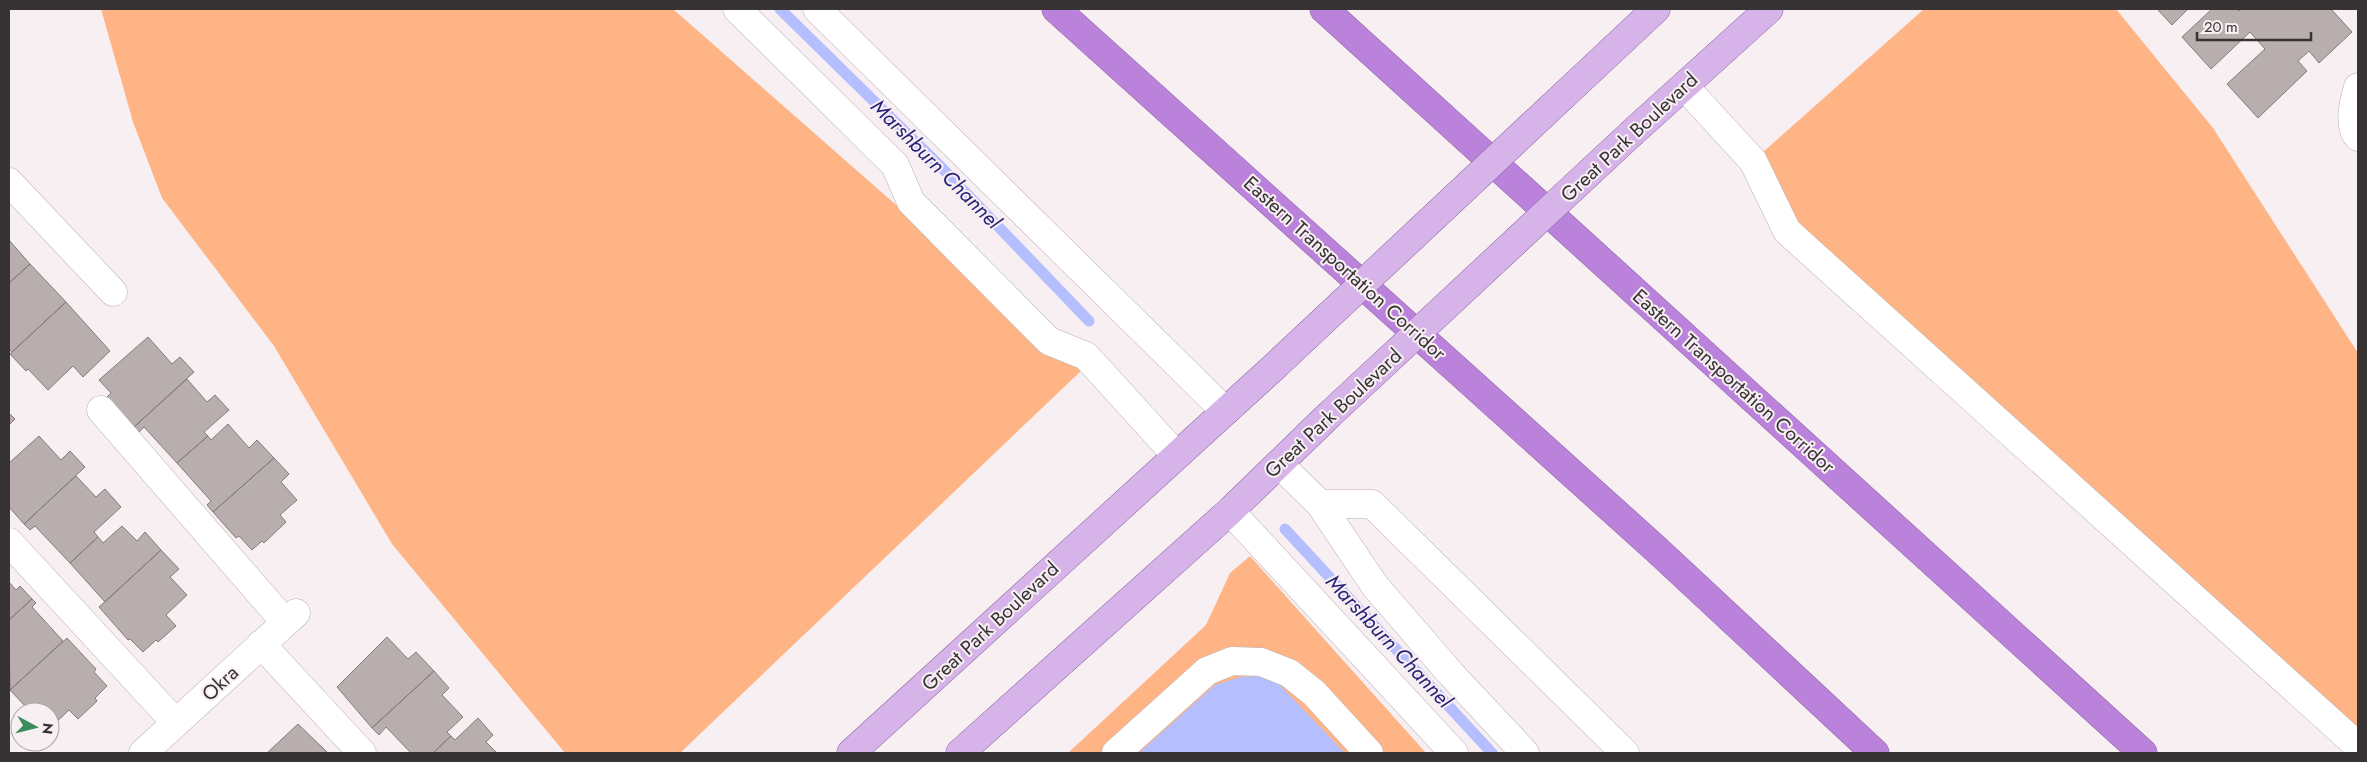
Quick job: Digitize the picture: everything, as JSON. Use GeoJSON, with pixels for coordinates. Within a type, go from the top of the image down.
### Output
{"type":"FeatureCollection","features":[{"type":"Feature","properties":{"kind":"highway","name":"Eastern Transportation Corridor"},"geometry":{"type":"LineString","coordinates":[[1056,9],[1649,543],[1875,753]]}},
{"type":"Feature","properties":{"kind":"highway","name":"Eastern Transportation Corridor"},"geometry":{"type":"LineString","coordinates":[[1324,9],[2143,753]]}},
{"type":"Feature","properties":{"kind":"main road","name":"Great Park Boulevard"},"geometry":{"type":"LineString","coordinates":[[851,753],[1274,367],[1656,9]]}},
{"type":"Feature","properties":{"kind":"main road","name":"Great Park Boulevard"},"geometry":{"type":"LineString","coordinates":[[960,753],[1230,510],[1328,416],[1633,132],[1769,9]]}},
{"type":"Feature","properties":{"kind":"street"},"geometry":{"type":"LineString","coordinates":[[737,9],[895,165],[911,202],[1049,341],[1086,356],[1176,455]]}},
{"type":"Feature","properties":{"kind":"street"},"geometry":{"type":"LineString","coordinates":[[817,9],[1225,411]]}},
{"type":"Feature","properties":{"kind":"street"},"geometry":{"type":"LineString","coordinates":[[1684,86],[1753,161],[1787,231],[2358,746]]}},
{"type":"Feature","properties":{"kind":"street"},"geometry":{"type":"LineString","coordinates":[[2358,87],[2352,108],[2355,134],[2358,137]]}},
{"type":"Feature","properties":{"kind":"street"},"geometry":{"type":"LineString","coordinates":[[9,182],[112,292]]}},
{"type":"Feature","properties":{"kind":"street","name":"Okra"},"geometry":{"type":"LineString","coordinates":[[101,410],[291,617],[143,753]]}},
{"type":"Feature","properties":{"kind":"street"},"geometry":{"type":"LineString","coordinates":[[1279,464],[1320,504],[1375,586],[1451,674],[1526,753]]}},
{"type":"Feature","properties":{"kind":"street"},"geometry":{"type":"LineString","coordinates":[[1320,504],[1372,504],[1625,753]]}},
{"type":"Feature","properties":{"kind":"street"},"geometry":{"type":"LineString","coordinates":[[1230,510],[1454,753]]}},
{"type":"Feature","properties":{"kind":"street"},"geometry":{"type":"LineString","coordinates":[[9,542],[176,723]]}},
{"type":"Feature","properties":{"kind":"street"},"geometry":{"type":"LineString","coordinates":[[261,644],[362,753]]}},
{"type":"Feature","properties":{"kind":"street"},"geometry":{"type":"LineString","coordinates":[[1116,753],[1207,671],[1232,661],[1262,662],[1289,673],[1314,693],[1369,753]]}},
{"type":"Feature","properties":{"kind":"shaded area"},"geometry":{"type":"Polygon","coordinates":[[[101,9],[673,9],[1083,369],[680,753],[565,753],[392,544],[274,346],[162,198],[133,122],[101,9]]]}},
{"type":"Feature","properties":{"kind":"shaded area"},"geometry":{"type":"Polygon","coordinates":[[[1924,9],[2116,9],[2213,128],[2358,353],[2358,747],[1787,231],[1753,161],[1924,9]]]}},
{"type":"Feature","properties":{"kind":"shaded area"},"geometry":{"type":"Polygon","coordinates":[[[1250,556],[1426,753],[1068,753],[1206,625],[1230,573],[1250,556]]]}},
{"type":"Feature","properties":{"kind":"water"},"geometry":{"type":"Polygon","coordinates":[[[1259,676],[1280,685],[1345,753],[1139,753],[1215,685],[1240,677],[1259,676]]]}},
{"type":"Feature","properties":{"kind":"building"},"geometry":{"type":"Polygon","coordinates":[[[2157,9],[2188,9],[2172,25],[2157,9]]]}},
{"type":"Feature","properties":{"kind":"building"},"geometry":{"type":"Polygon","coordinates":[[[2212,9],[2237,9],[2239,11],[2241,9],[2331,9],[2352,32],[2319,63],[2309,51],[2298,61],[2307,71],[2258,118],[2227,84],[2265,49],[2250,32],[2211,69],[2182,37],[2212,9]]]}},
{"type":"Feature","properties":{"kind":"building"},"geometry":{"type":"Polygon","coordinates":[[[9,240],[30,264],[9,283],[9,240]]]}},
{"type":"Feature","properties":{"kind":"building"},"geometry":{"type":"Polygon","coordinates":[[[30,264],[66,302],[12,352],[9,349],[9,283],[30,264]]]}},
{"type":"Feature","properties":{"kind":"building"},"geometry":{"type":"Polygon","coordinates":[[[66,302],[110,351],[83,377],[73,366],[48,390],[10,354],[66,302]]]}},
{"type":"Feature","properties":{"kind":"building"},"geometry":{"type":"Polygon","coordinates":[[[148,337],[172,364],[180,357],[194,372],[134,427],[107,397],[111,393],[99,380],[148,337]]]}},
{"type":"Feature","properties":{"kind":"building"},"geometry":{"type":"Polygon","coordinates":[[[187,379],[207,402],[215,395],[229,410],[204,432],[208,436],[177,463],[144,427],[139,432],[134,427],[187,379]]]}},
{"type":"Feature","properties":{"kind":"building"},"geometry":{"type":"Polygon","coordinates":[[[9,413],[15,419],[9,425],[9,413]]]}},
{"type":"Feature","properties":{"kind":"building"},"geometry":{"type":"Polygon","coordinates":[[[228,424],[249,448],[257,440],[274,458],[213,512],[207,505],[211,501],[177,463],[208,436],[211,440],[228,424]]]}},
{"type":"Feature","properties":{"kind":"building"},"geometry":{"type":"Polygon","coordinates":[[[39,436],[61,460],[70,451],[85,467],[24,524],[9,507],[9,463],[39,436]]]}},
{"type":"Feature","properties":{"kind":"building"},"geometry":{"type":"Polygon","coordinates":[[[274,458],[289,474],[281,482],[297,500],[280,515],[286,522],[264,543],[262,541],[252,550],[239,536],[236,538],[213,512],[274,458]]]}},
{"type":"Feature","properties":{"kind":"building"},"geometry":{"type":"Polygon","coordinates":[[[76,476],[96,497],[105,489],[121,507],[94,532],[98,537],[70,563],[35,526],[30,530],[24,524],[76,476]]]}},
{"type":"Feature","properties":{"kind":"building"},"geometry":{"type":"Polygon","coordinates":[[[122,526],[137,541],[145,532],[161,550],[105,602],[70,563],[98,537],[103,543],[122,526]]]}},
{"type":"Feature","properties":{"kind":"building"},"geometry":{"type":"Polygon","coordinates":[[[161,550],[179,569],[170,577],[187,595],[166,615],[176,626],[143,652],[130,639],[128,640],[99,607],[161,550]]]}},
{"type":"Feature","properties":{"kind":"building"},"geometry":{"type":"Polygon","coordinates":[[[9,582],[16,590],[20,586],[32,599],[9,620],[9,582]]]}},
{"type":"Feature","properties":{"kind":"building"},"geometry":{"type":"Polygon","coordinates":[[[32,599],[36,603],[32,607],[63,641],[10,690],[9,620],[32,599]]]}},
{"type":"Feature","properties":{"kind":"building"},"geometry":{"type":"Polygon","coordinates":[[[387,637],[408,659],[416,652],[434,671],[372,728],[337,687],[387,637]]]}},
{"type":"Feature","properties":{"kind":"building"},"geometry":{"type":"Polygon","coordinates":[[[67,638],[96,669],[94,672],[107,686],[95,698],[97,701],[78,719],[69,710],[60,719],[60,702],[21,702],[10,690],[67,638]]]}},
{"type":"Feature","properties":{"kind":"building"},"geometry":{"type":"Polygon","coordinates":[[[434,671],[449,688],[442,695],[463,717],[447,732],[451,736],[433,753],[411,753],[386,727],[379,735],[372,728],[434,671]]]}},
{"type":"Feature","properties":{"kind":"building"},"geometry":{"type":"Polygon","coordinates":[[[478,718],[493,735],[486,742],[497,753],[433,753],[451,736],[455,740],[478,718]]]}},
{"type":"Feature","properties":{"kind":"building"},"geometry":{"type":"Polygon","coordinates":[[[298,724],[328,753],[267,753],[298,724]]]}},
{"type":"Feature","properties":{"kind":"waterway","name":"Marshburn Channel"},"geometry":{"type":"LineString","coordinates":[[780,9],[941,167],[1089,321]]}},
{"type":"Feature","properties":{"kind":"waterway","name":"Marshburn Channel"},"geometry":{"type":"LineString","coordinates":[[1285,529],[1492,753]]}}]}
